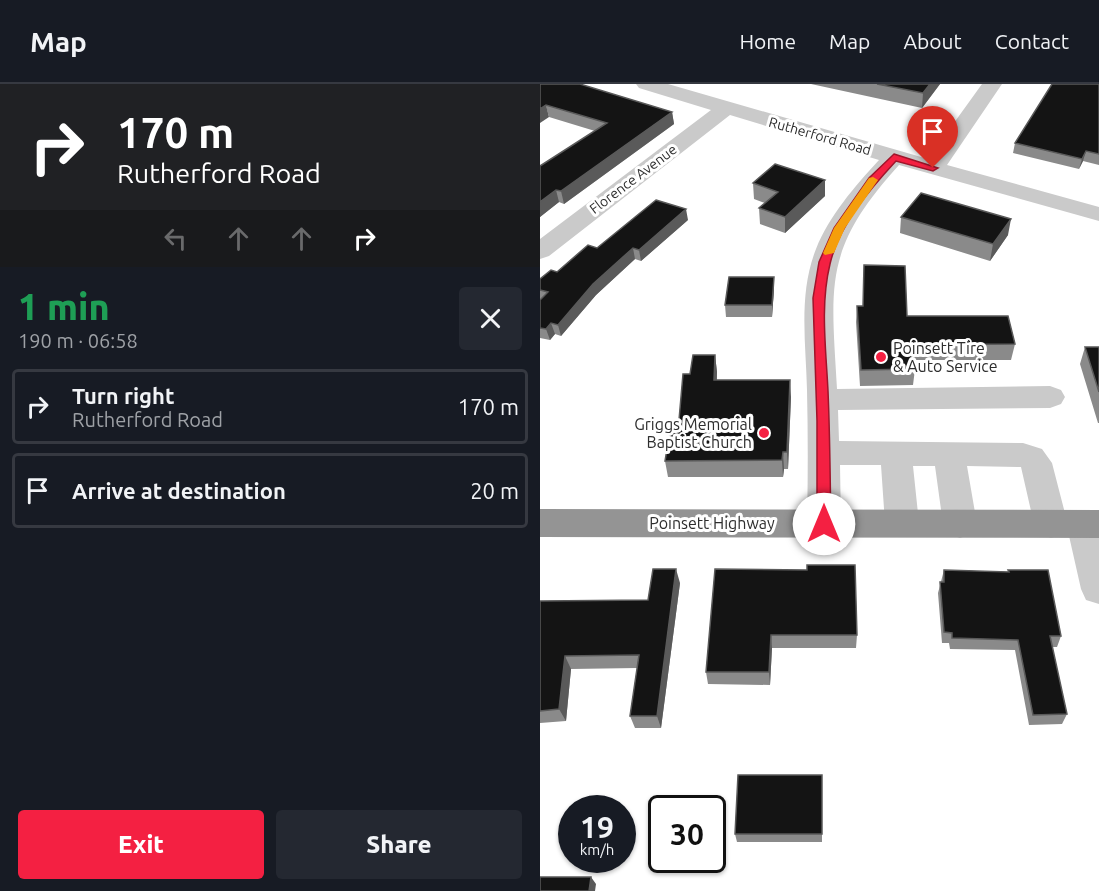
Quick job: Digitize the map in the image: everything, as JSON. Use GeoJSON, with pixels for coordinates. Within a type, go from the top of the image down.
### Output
{"type":"FeatureCollection","features":[{"type":"Feature","properties":{"kind":"highway","name":"Poinsett Highway"},"geometry":{"type":"LineString","coordinates":[[540,523],[1077,524]]}},
{"type":"Feature","properties":{"kind":"street","name":"Rutherford Road"},"geometry":{"type":"LineString","coordinates":[[646,84],[1099,214]]}},
{"type":"Feature","properties":{"kind":"street"},"geometry":{"type":"LineString","coordinates":[[933,168],[992,84]]}},
{"type":"Feature","properties":{"kind":"street","name":"Florence Avenue"},"geometry":{"type":"LineString","coordinates":[[540,251],[727,108]]}},
{"type":"Feature","properties":{"kind":"street"},"geometry":{"type":"LineString","coordinates":[[824,524],[824,453],[818,298],[825,262],[840,228],[872,180],[894,157]]}},
{"type":"Feature","properties":{"kind":"street"},"geometry":{"type":"LineString","coordinates":[[822,400],[1050,397]]}},
{"type":"Feature","properties":{"kind":"street"},"geometry":{"type":"LineString","coordinates":[[824,453],[1023,454],[1031,457],[1077,524],[1099,589]]}},
{"type":"Feature","properties":{"kind":"street"},"geometry":{"type":"LineString","coordinates":[[896,453],[902,524]]}},
{"type":"Feature","properties":{"kind":"street"},"geometry":{"type":"LineString","coordinates":[[950,454],[960,524]]}},
{"type":"Feature","properties":{"kind":"building"},"geometry":{"type":"Polygon","coordinates":[[[540,84],[580,84],[672,112],[561,191],[556,190],[540,202],[540,166],[607,123],[546,105],[540,109],[540,84]]]}},
{"type":"Feature","properties":{"kind":"building"},"geometry":{"type":"Polygon","coordinates":[[[877,84],[930,84],[923,93],[877,84]]]}},
{"type":"Feature","properties":{"kind":"building"},"geometry":{"type":"Polygon","coordinates":[[[1052,84],[1099,84],[1099,154],[1086,151],[1082,159],[1015,143],[1052,84]]]}},
{"type":"Feature","properties":{"kind":"building"},"geometry":{"type":"Polygon","coordinates":[[[775,164],[825,180],[785,217],[759,208],[778,192],[753,183],[775,164]]]}},
{"type":"Feature","properties":{"kind":"building"},"geometry":{"type":"Polygon","coordinates":[[[921,193],[1011,219],[993,244],[901,217],[921,193]]]}},
{"type":"Feature","properties":{"kind":"building"},"geometry":{"type":"Polygon","coordinates":[[[656,200],[686,209],[639,250],[633,248],[593,284],[558,325],[551,323],[546,329],[540,328],[540,300],[548,292],[540,290],[540,279],[551,270],[557,272],[588,245],[597,248],[656,200]]]}},
{"type":"Feature","properties":{"kind":"building"},"geometry":{"type":"Polygon","coordinates":[[[864,265],[905,266],[907,316],[1008,316],[1015,344],[912,345],[915,369],[861,370],[857,306],[863,306],[864,265]]]}},
{"type":"Feature","properties":{"kind":"building"},"geometry":{"type":"Polygon","coordinates":[[[729,277],[774,277],[772,305],[725,305],[729,277]]]}},
{"type":"Feature","properties":{"kind":"building"},"geometry":{"type":"Polygon","coordinates":[[[1085,347],[1099,347],[1099,392],[1085,347]]]}},
{"type":"Feature","properties":{"kind":"building"},"geometry":{"type":"Polygon","coordinates":[[[693,355],[715,355],[714,380],[790,380],[787,452],[783,452],[782,460],[665,461],[672,420],[679,420],[683,374],[690,374],[693,355]]]}},
{"type":"Feature","properties":{"kind":"building"},"geometry":{"type":"Polygon","coordinates":[[[807,565],[855,565],[857,635],[771,635],[769,672],[706,672],[715,569],[807,570],[807,565]]]}},
{"type":"Feature","properties":{"kind":"building"},"geometry":{"type":"Polygon","coordinates":[[[653,569],[676,569],[657,716],[630,716],[639,655],[565,656],[559,709],[540,711],[540,601],[648,600],[653,569]]]}},
{"type":"Feature","properties":{"kind":"building"},"geometry":{"type":"Polygon","coordinates":[[[944,570],[1009,572],[1008,570],[1048,570],[1061,636],[1050,636],[1067,714],[1033,715],[1018,640],[952,638],[952,633],[944,632],[940,582],[944,582],[944,570]]]}},
{"type":"Feature","properties":{"kind":"building"},"geometry":{"type":"Polygon","coordinates":[[[738,775],[822,775],[822,834],[735,834],[738,775]]]}},
{"type":"Feature","properties":{"kind":"building"},"geometry":{"type":"Polygon","coordinates":[[[540,877],[591,877],[589,891],[540,891],[540,877]]]}},
{"type":"Feature","properties":{"kind":"slow traffic"},"geometry":{"type":"LineString","coordinates":[[828,253],[840,228],[873,180]]}},
{"type":"Feature","properties":{"kind":"place","name":"Poinsett Tire & Auto Service"},"geometry":{"type":"Point","coordinates":[881,357]}},
{"type":"Feature","properties":{"kind":"place","name":"Griggs Memorial Baptist Church"},"geometry":{"type":"Point","coordinates":[764,433]}},
{"type":"Feature","properties":{"kind":"route"},"geometry":{"type":"LineString","coordinates":[[824,524],[818,298],[825,262],[840,228],[872,180],[894,157],[933,168]]}}]}
